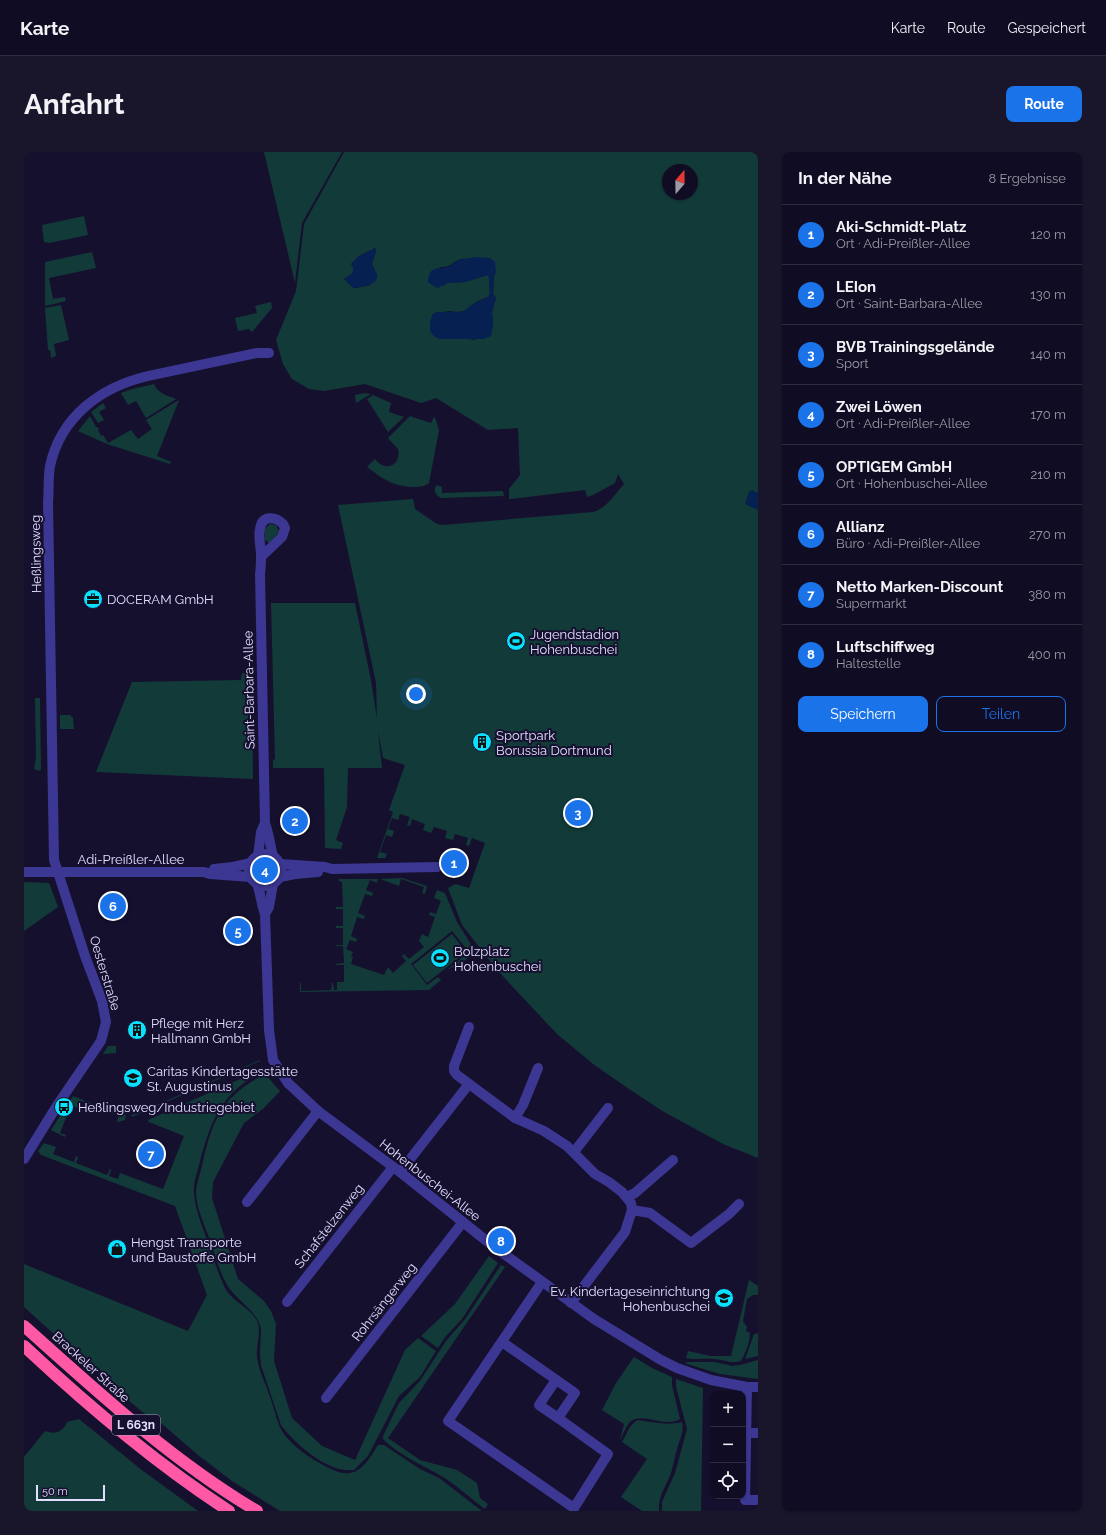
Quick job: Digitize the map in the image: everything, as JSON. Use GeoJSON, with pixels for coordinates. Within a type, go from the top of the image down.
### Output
{"type":"FeatureCollection","features":[{"type":"Feature","properties":{"kind":"highway","name":"Brackeler Straße"},"geometry":{"type":"LineString","coordinates":[[24,1326],[116,1409],[163,1447],[257,1511]]}},
{"type":"Feature","properties":{"kind":"highway","name":"L 663n"},"geometry":{"type":"LineString","coordinates":[[24,1346],[66,1385],[135,1444],[229,1511]]}},
{"type":"Feature","properties":{"kind":"street","name":"Heßlingsweg"},"geometry":{"type":"LineString","coordinates":[[58,872],[54,860],[48,490],[50,466],[58,444],[68,424],[82,408],[103,392],[117,385],[137,378],[247,355],[269,353]]}},
{"type":"Feature","properties":{"kind":"street","name":"Saint-Barbara-Allee"},"geometry":{"type":"LineString","coordinates":[[261,557],[260,574],[265,823],[270,847],[277,860]]}},
{"type":"Feature","properties":{"kind":"street","name":"Saint-Barbara-Allee"},"geometry":{"type":"LineString","coordinates":[[254,859],[265,823]]}},
{"type":"Feature","properties":{"kind":"street","name":"Adi-Preißler-Allee"},"geometry":{"type":"LineString","coordinates":[[204,872],[210,869],[233,867],[266,854],[277,860],[332,869],[437,867]]}},
{"type":"Feature","properties":{"kind":"street"},"geometry":{"type":"LineString","coordinates":[[254,859],[249,867],[254,880]]}},
{"type":"Feature","properties":{"kind":"street"},"geometry":{"type":"LineString","coordinates":[[276,881],[281,870],[277,860]]}},
{"type":"Feature","properties":{"kind":"street","name":"Adi-Preißler-Allee"},"geometry":{"type":"LineString","coordinates":[[58,872],[204,872],[254,880],[262,886],[300,873],[326,872],[332,869]]}},
{"type":"Feature","properties":{"kind":"street"},"geometry":{"type":"LineString","coordinates":[[24,872],[58,872]]}},
{"type":"Feature","properties":{"kind":"street","name":"Oesterstraße"},"geometry":{"type":"LineString","coordinates":[[24,1159],[101,1040],[106,1022],[102,1001],[85,956],[58,872]]}},
{"type":"Feature","properties":{"kind":"street","name":"Hohenbuschei-Allee"},"geometry":{"type":"LineString","coordinates":[[254,880],[261,896],[262,907],[266,914]]}},
{"type":"Feature","properties":{"kind":"street","name":"Hohenbuschei-Allee"},"geometry":{"type":"LineString","coordinates":[[276,881],[266,914],[269,1030],[273,1060],[288,1083],[318,1110],[571,1303],[630,1341],[677,1368],[711,1380],[747,1387],[758,1387]]}},
{"type":"Feature","properties":{"kind":"street"},"geometry":{"type":"LineString","coordinates":[[469,1027],[454,1066],[454,1071],[457,1075],[515,1118],[544,1131],[574,1152],[595,1174],[616,1186],[627,1197],[632,1210],[628,1226],[618,1243],[571,1303]]}},
{"type":"Feature","properties":{"kind":"street"},"geometry":{"type":"LineString","coordinates":[[515,1118],[523,1105],[538,1068]]}},
{"type":"Feature","properties":{"kind":"street","name":"Schafstelzenweg"},"geometry":{"type":"LineString","coordinates":[[287,1302],[469,1084]]}},
{"type":"Feature","properties":{"kind":"street"},"geometry":{"type":"LineString","coordinates":[[574,1152],[608,1108]]}},
{"type":"Feature","properties":{"kind":"street"},"geometry":{"type":"LineString","coordinates":[[247,1202],[318,1110]]}},
{"type":"Feature","properties":{"kind":"street"},"geometry":{"type":"LineString","coordinates":[[627,1197],[635,1193],[673,1160]]}},
{"type":"Feature","properties":{"kind":"street"},"geometry":{"type":"LineString","coordinates":[[632,1210],[650,1213],[691,1243],[729,1214],[738,1204]]}},
{"type":"Feature","properties":{"kind":"street","name":"Rohrsängerweg"},"geometry":{"type":"LineString","coordinates":[[326,1398],[463,1222]]}},
{"type":"Feature","properties":{"kind":"street"},"geometry":{"type":"LineString","coordinates":[[542,1282],[448,1421],[574,1508],[608,1454],[539,1405],[556,1380]]}},
{"type":"Feature","properties":{"kind":"street"},"geometry":{"type":"LineString","coordinates":[[502,1342],[575,1393],[558,1418]]}},
{"type":"Feature","properties":{"kind":"street"},"geometry":{"type":"LineString","coordinates":[[747,1387],[745,1500],[758,1500]]}},
{"type":"Feature","properties":{"kind":"street"},"geometry":{"type":"LineString","coordinates":[[747,1433],[758,1433]]}},
{"type":"Feature","properties":{"kind":"green space"},"geometry":{"type":"Polygon","coordinates":[[[264,152],[342,152],[302,223],[295,283],[264,152]]]}},
{"type":"Feature","properties":{"kind":"green space"},"geometry":{"type":"Polygon","coordinates":[[[344,152],[758,152],[758,1158],[723,1144],[664,1112],[593,1064],[557,1034],[498,971],[462,925],[448,888],[455,884],[469,888],[485,843],[472,838],[469,846],[466,845],[468,838],[455,834],[453,840],[445,838],[447,831],[434,827],[431,833],[423,830],[425,824],[412,819],[410,826],[407,825],[410,817],[400,814],[398,820],[392,818],[388,829],[394,831],[392,837],[386,835],[380,852],[387,854],[385,858],[377,858],[393,812],[389,810],[405,765],[383,758],[378,731],[382,768],[348,768],[347,807],[336,840],[343,843],[341,849],[325,848],[324,768],[273,768],[273,760],[275,759],[271,603],[355,603],[371,680],[377,719],[376,683],[338,505],[413,499],[415,509],[437,524],[442,525],[593,512],[602,508],[624,484],[618,474],[615,483],[587,497],[585,490],[509,499],[509,489],[520,475],[518,428],[488,430],[436,398],[421,403],[365,384],[324,391],[309,389],[292,379],[283,364],[276,340],[296,291],[304,224],[344,152]],[[375,248],[359,256],[351,264],[353,266],[353,271],[344,279],[355,288],[370,285],[377,275],[372,264],[376,251],[375,248]],[[474,257],[469,259],[461,259],[450,265],[439,267],[447,283],[465,282],[487,275],[489,277],[490,296],[476,302],[464,311],[449,311],[433,314],[430,329],[435,336],[440,338],[475,340],[493,326],[492,312],[496,298],[493,294],[494,276],[474,257]]]}},
{"type":"Feature","properties":{"kind":"green space"},"geometry":{"type":"Polygon","coordinates":[[[84,216],[88,235],[49,243],[44,242],[42,225],[84,216]]]}},
{"type":"Feature","properties":{"kind":"green space"},"geometry":{"type":"Polygon","coordinates":[[[92,252],[96,268],[49,278],[53,299],[65,297],[66,301],[45,306],[45,262],[92,252]]]}},
{"type":"Feature","properties":{"kind":"green space"},"geometry":{"type":"Polygon","coordinates":[[[271,302],[272,308],[252,332],[249,329],[238,331],[235,318],[257,313],[255,306],[271,302]]]}},
{"type":"Feature","properties":{"kind":"green space"},"geometry":{"type":"Polygon","coordinates":[[[61,305],[69,340],[54,344],[56,356],[51,358],[50,350],[48,350],[45,308],[61,305]]]}},
{"type":"Feature","properties":{"kind":"green space"},"geometry":{"type":"Polygon","coordinates":[[[154,384],[160,392],[176,399],[146,418],[136,401],[128,405],[121,393],[154,384]]]}},
{"type":"Feature","properties":{"kind":"green space"},"geometry":{"type":"Polygon","coordinates":[[[364,393],[371,394],[356,403],[355,395],[364,393]]]}},
{"type":"Feature","properties":{"kind":"green space"},"geometry":{"type":"Polygon","coordinates":[[[373,395],[391,403],[389,412],[404,417],[388,432],[367,399],[373,395]]]}},
{"type":"Feature","properties":{"kind":"green space"},"geometry":{"type":"Polygon","coordinates":[[[179,400],[157,456],[171,462],[170,464],[107,444],[78,431],[90,416],[96,427],[99,429],[98,430],[101,436],[103,435],[108,443],[131,430],[138,439],[152,429],[146,420],[179,400]]]}},
{"type":"Feature","properties":{"kind":"green space"},"geometry":{"type":"Polygon","coordinates":[[[103,403],[106,408],[99,412],[104,420],[98,423],[91,412],[103,403]]]}},
{"type":"Feature","properties":{"kind":"green space"},"geometry":{"type":"Polygon","coordinates":[[[410,416],[431,423],[434,417],[439,430],[429,483],[411,487],[393,483],[367,467],[375,459],[383,466],[392,465],[395,463],[399,455],[398,449],[388,438],[410,416]]]}},
{"type":"Feature","properties":{"kind":"green space"},"geometry":{"type":"Polygon","coordinates":[[[437,485],[442,487],[442,493],[503,491],[504,496],[441,498],[435,493],[437,485]]]}},
{"type":"Feature","properties":{"kind":"green space"},"geometry":{"type":"Polygon","coordinates":[[[270,524],[276,525],[279,532],[269,543],[265,540],[265,529],[270,524]]]}},
{"type":"Feature","properties":{"kind":"green space"},"geometry":{"type":"Polygon","coordinates":[[[242,673],[252,673],[253,779],[96,772],[132,682],[241,680],[242,673]]]}},
{"type":"Feature","properties":{"kind":"green space"},"geometry":{"type":"Polygon","coordinates":[[[35,698],[40,698],[40,771],[34,769],[36,757],[35,698]]]}},
{"type":"Feature","properties":{"kind":"green space"},"geometry":{"type":"Polygon","coordinates":[[[60,715],[71,715],[71,717],[73,717],[74,729],[60,729],[60,715]]]}},
{"type":"Feature","properties":{"kind":"green space"},"geometry":{"type":"Polygon","coordinates":[[[261,861],[269,861],[274,866],[272,877],[269,879],[261,879],[256,874],[256,866],[261,861]]]}},
{"type":"Feature","properties":{"kind":"green space"},"geometry":{"type":"Polygon","coordinates":[[[402,878],[427,886],[425,894],[422,893],[424,887],[401,879],[399,886],[380,879],[402,878]]]}},
{"type":"Feature","properties":{"kind":"green space"},"geometry":{"type":"Polygon","coordinates":[[[339,879],[378,879],[377,883],[370,880],[366,890],[373,893],[372,896],[365,894],[358,913],[365,916],[364,919],[357,917],[351,936],[357,939],[356,942],[350,940],[346,949],[353,952],[351,956],[353,957],[351,964],[384,975],[388,967],[393,973],[406,961],[402,956],[404,954],[409,959],[424,947],[419,941],[422,934],[428,937],[435,917],[429,915],[430,912],[436,914],[441,901],[434,898],[437,890],[445,893],[457,922],[472,946],[471,954],[464,961],[447,970],[469,952],[452,931],[411,964],[427,985],[438,977],[441,980],[429,990],[300,992],[300,983],[301,991],[331,990],[332,983],[334,990],[337,990],[337,982],[344,982],[344,965],[336,965],[344,963],[343,946],[336,946],[343,945],[343,928],[336,928],[336,926],[343,926],[343,909],[336,909],[336,907],[343,907],[342,882],[339,881],[339,879]]]}},
{"type":"Feature","properties":{"kind":"green space"},"geometry":{"type":"Polygon","coordinates":[[[24,882],[49,883],[58,907],[24,931],[24,882]]]}},
{"type":"Feature","properties":{"kind":"green space","name":"Bolzplatz Hohenbuschei"},"geometry":{"type":"Polygon","coordinates":[[[452,934],[466,952],[427,983],[413,965],[452,934]]]}},
{"type":"Feature","properties":{"kind":"green space"},"geometry":{"type":"Polygon","coordinates":[[[108,1046],[116,1046],[116,1053],[103,1054],[108,1046]]]}},
{"type":"Feature","properties":{"kind":"green space"},"geometry":{"type":"Polygon","coordinates":[[[260,1060],[132,1117],[131,1115],[138,1113],[260,1060]]]}},
{"type":"Feature","properties":{"kind":"green space"},"geometry":{"type":"Polygon","coordinates":[[[263,1069],[264,1070],[238,1088],[228,1097],[214,1119],[204,1145],[195,1181],[194,1193],[200,1221],[225,1288],[232,1297],[251,1313],[258,1323],[259,1331],[257,1352],[260,1371],[282,1432],[300,1450],[338,1472],[346,1473],[358,1470],[369,1459],[378,1445],[384,1445],[420,1469],[439,1478],[482,1511],[280,1511],[232,1481],[198,1455],[161,1423],[146,1415],[24,1307],[24,1264],[188,1331],[207,1295],[175,1206],[41,1155],[38,1151],[44,1143],[56,1147],[53,1154],[74,1162],[76,1156],[78,1157],[76,1163],[107,1175],[110,1169],[109,1176],[118,1179],[120,1173],[163,1189],[184,1136],[149,1122],[148,1120],[263,1069]]]}},
{"type":"Feature","properties":{"kind":"green space"},"geometry":{"type":"Polygon","coordinates":[[[265,1074],[280,1091],[264,1108],[244,1123],[213,1182],[212,1198],[238,1279],[264,1301],[271,1311],[276,1324],[274,1361],[292,1418],[322,1446],[355,1460],[405,1350],[418,1338],[436,1351],[420,1377],[399,1396],[368,1456],[354,1470],[344,1470],[324,1463],[304,1449],[287,1433],[281,1425],[261,1365],[261,1328],[250,1309],[234,1294],[226,1283],[219,1268],[198,1206],[196,1194],[197,1186],[207,1145],[216,1120],[222,1109],[239,1090],[265,1074]]]}},
{"type":"Feature","properties":{"kind":"green space"},"geometry":{"type":"Polygon","coordinates":[[[73,1096],[119,1114],[126,1115],[125,1120],[118,1122],[119,1116],[81,1101],[78,1108],[71,1105],[60,1133],[66,1135],[65,1137],[51,1130],[73,1096]]]}},
{"type":"Feature","properties":{"kind":"green space"},"geometry":{"type":"Polygon","coordinates":[[[489,1256],[498,1263],[462,1319],[445,1337],[438,1348],[421,1336],[455,1304],[489,1256]]]}},
{"type":"Feature","properties":{"kind":"green space"},"geometry":{"type":"Polygon","coordinates":[[[501,1265],[505,1267],[388,1438],[420,1460],[457,1470],[477,1483],[480,1498],[488,1504],[485,1509],[449,1481],[412,1460],[390,1445],[383,1439],[383,1436],[399,1403],[420,1381],[446,1341],[466,1318],[501,1265]]]}},
{"type":"Feature","properties":{"kind":"green space"},"geometry":{"type":"Polygon","coordinates":[[[749,1280],[758,1286],[758,1295],[753,1295],[747,1299],[743,1321],[747,1327],[746,1331],[750,1333],[750,1337],[741,1361],[731,1362],[715,1359],[686,1358],[688,1351],[710,1356],[731,1356],[749,1280]]]}},
{"type":"Feature","properties":{"kind":"green space"},"geometry":{"type":"Polygon","coordinates":[[[758,1333],[758,1356],[745,1359],[754,1334],[758,1333]]]}},
{"type":"Feature","properties":{"kind":"green space"},"geometry":{"type":"Polygon","coordinates":[[[634,1357],[652,1368],[672,1377],[672,1385],[680,1419],[674,1422],[640,1418],[634,1420],[629,1423],[620,1440],[624,1424],[602,1410],[616,1383],[634,1357]]]}},
{"type":"Feature","properties":{"kind":"green space"},"geometry":{"type":"Polygon","coordinates":[[[758,1360],[758,1379],[720,1374],[687,1364],[686,1362],[715,1362],[732,1366],[758,1360]]]}},
{"type":"Feature","properties":{"kind":"green space"},"geometry":{"type":"Polygon","coordinates":[[[676,1379],[703,1388],[701,1511],[662,1511],[662,1502],[675,1473],[687,1429],[676,1387],[676,1379]]]}},
{"type":"Feature","properties":{"kind":"green space"},"geometry":{"type":"Polygon","coordinates":[[[79,1419],[143,1471],[198,1511],[24,1511],[24,1457],[45,1431],[52,1433],[58,1432],[67,1422],[79,1419]]]}},
{"type":"Feature","properties":{"kind":"green space"},"geometry":{"type":"Polygon","coordinates":[[[638,1420],[665,1424],[682,1422],[682,1434],[671,1473],[661,1496],[659,1511],[642,1511],[621,1497],[647,1459],[622,1442],[630,1427],[638,1420]]]}},
{"type":"Feature","properties":{"kind":"water"},"geometry":{"type":"Polygon","coordinates":[[[375,248],[376,251],[372,264],[377,274],[376,279],[371,284],[353,288],[344,279],[353,271],[351,264],[359,256],[375,248]]]}},
{"type":"Feature","properties":{"kind":"water"},"geometry":{"type":"Polygon","coordinates":[[[474,257],[490,258],[495,262],[496,273],[494,276],[493,294],[496,298],[492,312],[493,326],[491,336],[483,339],[439,339],[430,331],[430,321],[433,314],[437,312],[464,311],[476,302],[487,298],[490,293],[489,277],[487,275],[465,282],[447,283],[437,288],[428,282],[430,273],[435,269],[449,266],[460,259],[474,257]]]}},
{"type":"Feature","properties":{"kind":"water"},"geometry":{"type":"Polygon","coordinates":[[[752,490],[758,493],[758,510],[745,504],[749,492],[752,490]]]}},
{"type":"Feature","properties":{"kind":"place","name":"DOCERAM GmbH"},"geometry":{"type":"Point","coordinates":[93,599]}},
{"type":"Feature","properties":{"kind":"place","name":"Jugendstadion Hohenbuschei"},"geometry":{"type":"Point","coordinates":[516,641]}},
{"type":"Feature","properties":{"kind":"place","name":"Sportpark Borussia Dortmund"},"geometry":{"type":"Point","coordinates":[482,742]}},
{"type":"Feature","properties":{"kind":"place","name":"BVB Trainingsgelände"},"geometry":{"type":"Point","coordinates":[578,813]}},
{"type":"Feature","properties":{"kind":"place","name":"LEIon"},"geometry":{"type":"Point","coordinates":[295,821]}},
{"type":"Feature","properties":{"kind":"place","name":"Aki-Schmidt-Platz"},"geometry":{"type":"Point","coordinates":[454,863]}},
{"type":"Feature","properties":{"kind":"place","name":"Zwei Löwen"},"geometry":{"type":"Point","coordinates":[265,870]}},
{"type":"Feature","properties":{"kind":"place","name":"Allianz"},"geometry":{"type":"Point","coordinates":[113,906]}},
{"type":"Feature","properties":{"kind":"place","name":"OPTIGEM GmbH"},"geometry":{"type":"Point","coordinates":[238,931]}},
{"type":"Feature","properties":{"kind":"place","name":"Bolzplatz Hohenbuschei"},"geometry":{"type":"Point","coordinates":[440,958]}},
{"type":"Feature","properties":{"kind":"place","name":"Pflege mit Herz Hallmann GmbH"},"geometry":{"type":"Point","coordinates":[137,1030]}},
{"type":"Feature","properties":{"kind":"place","name":"Caritas Kindertagesstätte St. Augustinus"},"geometry":{"type":"Point","coordinates":[133,1078]}},
{"type":"Feature","properties":{"kind":"place","name":"Heßlingsweg/Industriegebiet"},"geometry":{"type":"Point","coordinates":[64,1107]}},
{"type":"Feature","properties":{"kind":"place","name":"Netto Marken-Discount"},"geometry":{"type":"Point","coordinates":[151,1154]}},
{"type":"Feature","properties":{"kind":"place","name":"Luftschiffweg"},"geometry":{"type":"Point","coordinates":[501,1241]}},
{"type":"Feature","properties":{"kind":"place","name":"Hengst Transporte und Baustoffe GmbH"},"geometry":{"type":"Point","coordinates":[117,1249]}},
{"type":"Feature","properties":{"kind":"place","name":"Ev. Kindertageseinrichtung Hohenbuschei"},"geometry":{"type":"Point","coordinates":[724,1298]}}]}
